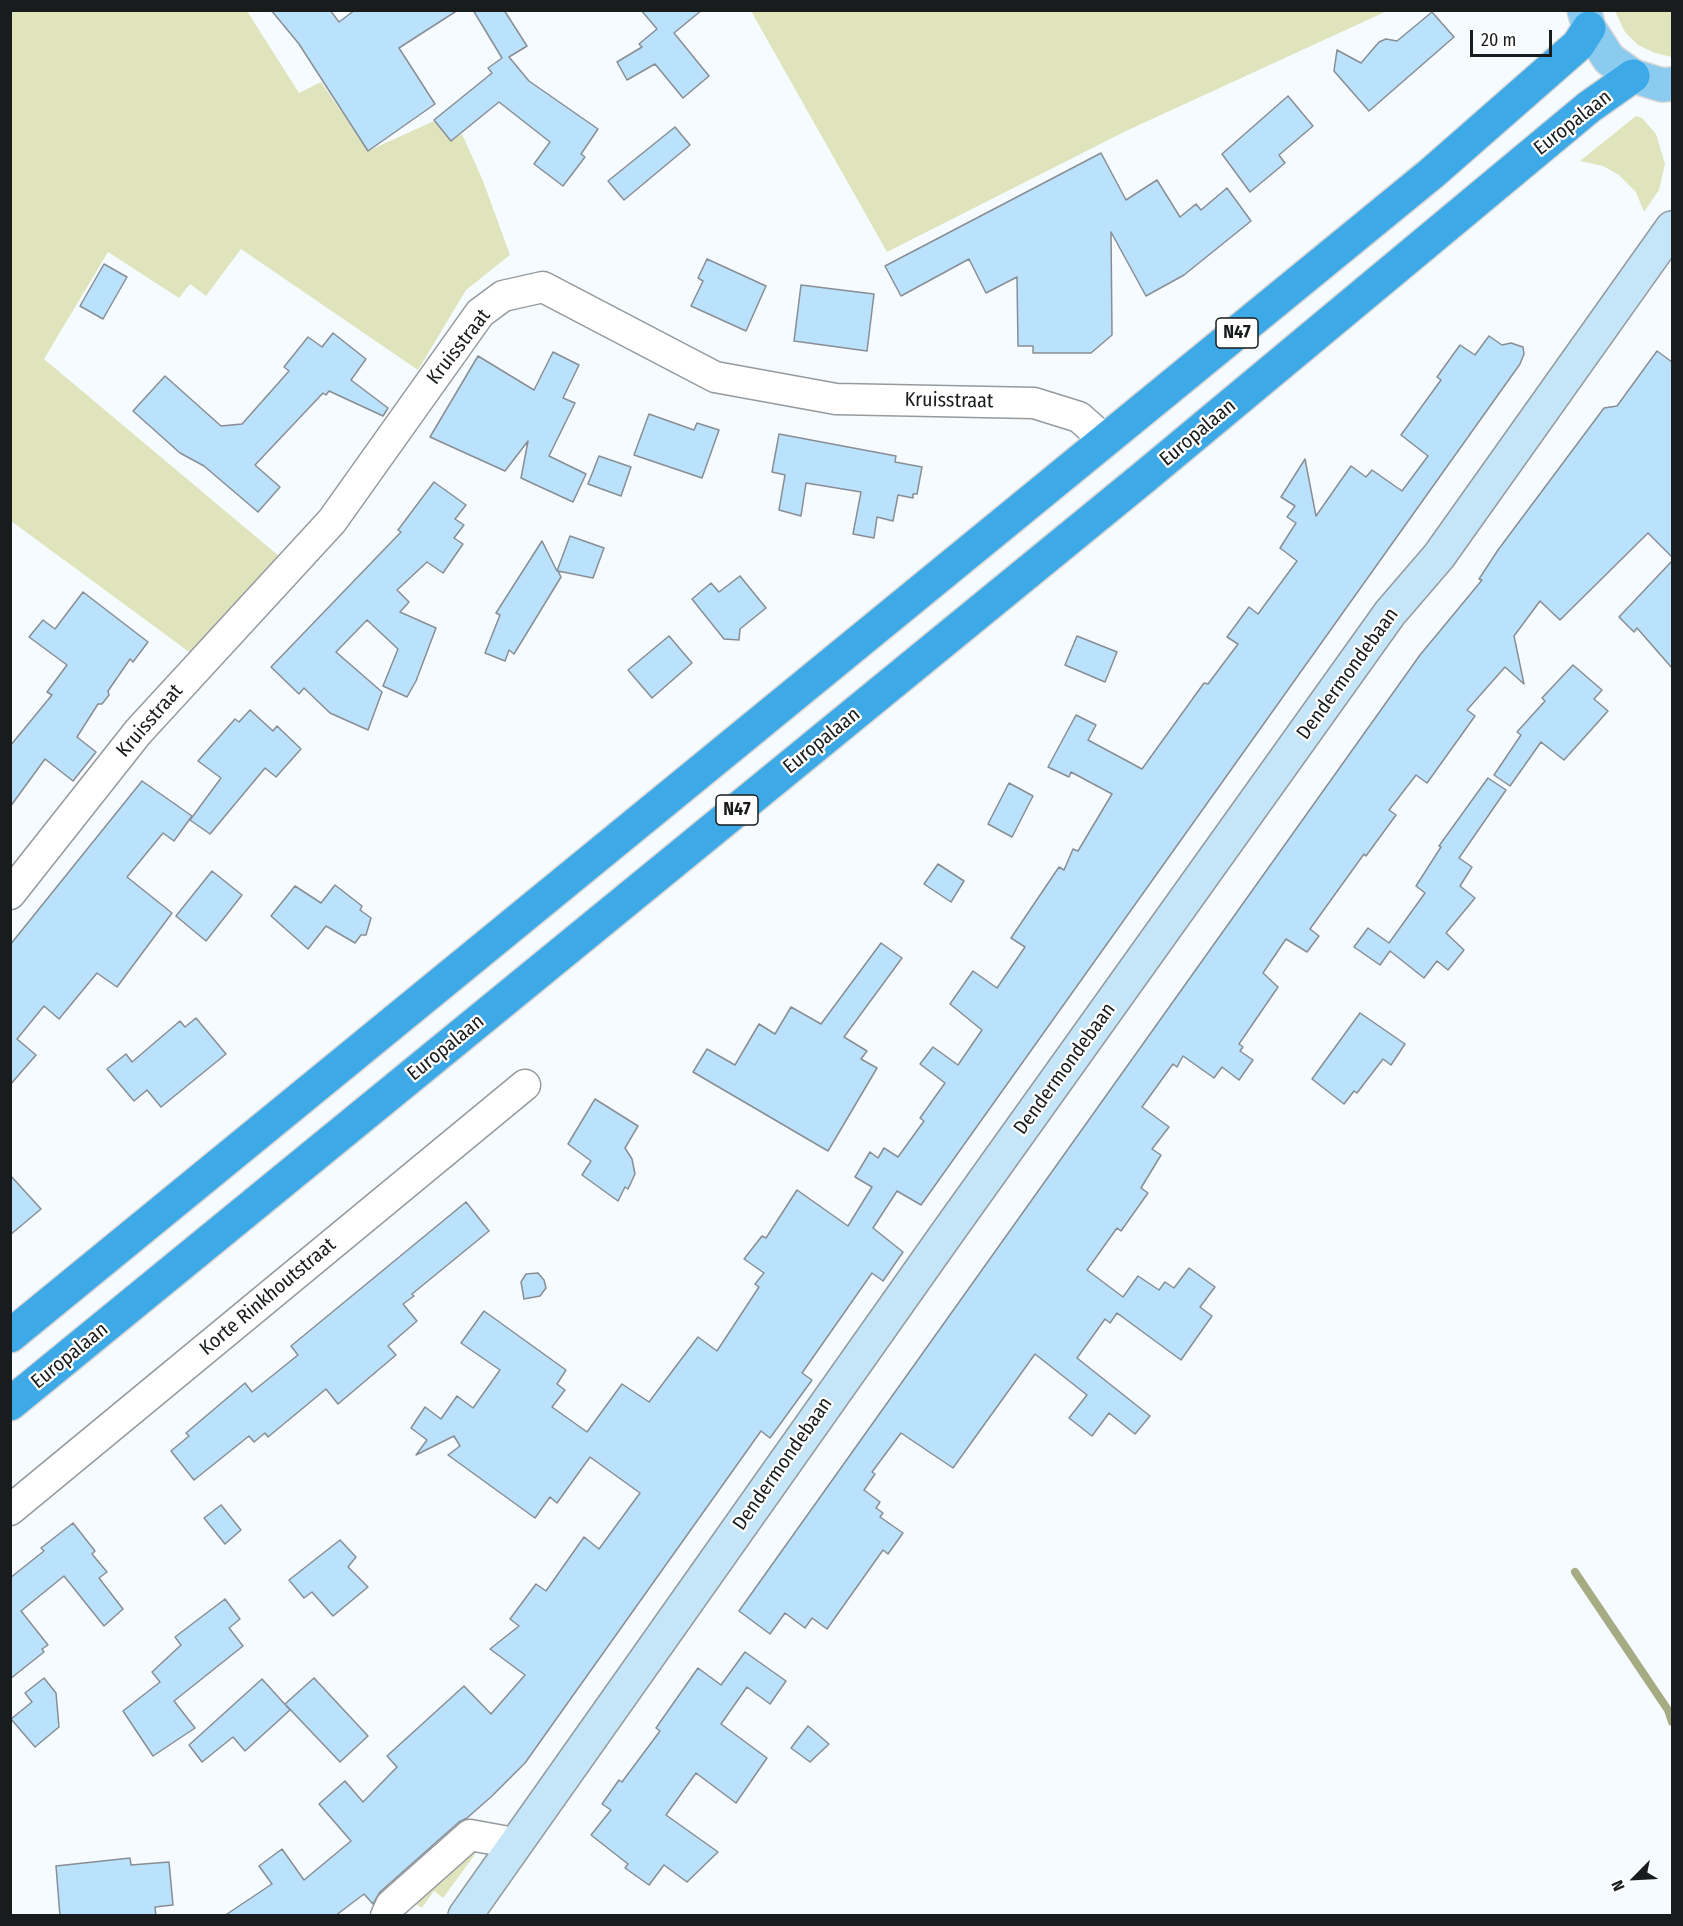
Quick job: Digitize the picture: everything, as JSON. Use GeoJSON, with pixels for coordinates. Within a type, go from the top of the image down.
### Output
{"type":"FeatureCollection","features":[{"type":"Feature","properties":{"kind":"highway","name":"Europalaan"},"geometry":{"type":"LineString","coordinates":[[10,1336],[1432,173],[1578,45],[1587,19]]}},
{"type":"Feature","properties":{"kind":"highway","name":"Europalaan"},"geometry":{"type":"LineString","coordinates":[[10,1404],[1134,486],[1589,107],[1633,76]]}},
{"type":"Feature","properties":{"kind":"main road","name":"Europalaan"},"geometry":{"type":"LineString","coordinates":[[1587,19],[1609,59],[1633,76],[1662,85],[1672,84]]}},
{"type":"Feature","properties":{"kind":"street","name":"Dendermondebaan"},"geometry":{"type":"LineString","coordinates":[[465,1916],[514,1843],[1390,613],[1438,556],[1672,228]]}},
{"type":"Feature","properties":{"kind":"street","name":"Kruisstraat"},"geometry":{"type":"LineString","coordinates":[[10,894],[138,732],[332,520],[480,313],[503,296],[543,287],[715,377],[836,399],[1035,403],[1079,417],[1106,441]]}},
{"type":"Feature","properties":{"kind":"street","name":"Korte Rinkhoutstraat"},"geometry":{"type":"LineString","coordinates":[[10,1510],[525,1085]]}},
{"type":"Feature","properties":{"kind":"street"},"geometry":{"type":"LineString","coordinates":[[386,1916],[391,1905],[470,1835],[514,1843]]}},
{"type":"Feature","properties":{"kind":"green space"},"geometry":{"type":"Polygon","coordinates":[[[11,11],[247,11],[299,93],[321,82],[368,151],[434,121],[451,141],[462,134],[483,181],[510,255],[466,290],[418,370],[241,249],[206,296],[190,284],[179,298],[108,252],[44,359],[280,557],[192,654],[11,521],[11,11]]]}},
{"type":"Feature","properties":{"kind":"green space"},"geometry":{"type":"Polygon","coordinates":[[[751,11],[1387,11],[1126,131],[887,252],[751,11]]]}},
{"type":"Feature","properties":{"kind":"green space"},"geometry":{"type":"Polygon","coordinates":[[[1615,11],[1672,11],[1672,57],[1655,53],[1638,45],[1625,32],[1615,11]]]}},
{"type":"Feature","properties":{"kind":"green space"},"geometry":{"type":"Polygon","coordinates":[[[1636,116],[1642,118],[1656,134],[1665,164],[1659,190],[1644,212],[1636,192],[1619,175],[1603,166],[1580,161],[1636,116]]]}},
{"type":"Feature","properties":{"kind":"green space"},"geometry":{"type":"Polygon","coordinates":[[[484,1842],[443,1898],[434,1891],[422,1908],[414,1903],[484,1842]]]}},
{"type":"Feature","properties":{"kind":"building"},"geometry":{"type":"Polygon","coordinates":[[[271,10],[330,10],[339,22],[355,10],[458,10],[399,48],[435,104],[368,151],[299,44],[271,10]]]}},
{"type":"Feature","properties":{"kind":"building"},"geometry":{"type":"Polygon","coordinates":[[[473,10],[504,10],[527,46],[509,57],[529,81],[598,129],[581,154],[585,157],[563,186],[534,164],[550,142],[499,102],[451,141],[434,120],[492,73],[488,68],[502,58],[473,10]]]}},
{"type":"Feature","properties":{"kind":"building"},"geometry":{"type":"Polygon","coordinates":[[[641,10],[702,10],[674,33],[709,76],[683,98],[655,64],[627,80],[617,62],[642,47],[639,44],[657,29],[641,10]]]}},
{"type":"Feature","properties":{"kind":"building"},"geometry":{"type":"Polygon","coordinates":[[[1432,12],[1454,37],[1369,111],[1334,71],[1337,50],[1361,63],[1379,42],[1386,39],[1397,41],[1432,12]]]}},
{"type":"Feature","properties":{"kind":"building"},"geometry":{"type":"Polygon","coordinates":[[[1288,96],[1313,126],[1279,155],[1285,163],[1250,192],[1222,154],[1288,96]]]}},
{"type":"Feature","properties":{"kind":"building"},"geometry":{"type":"Polygon","coordinates":[[[675,127],[690,145],[624,200],[608,181],[675,127]]]}},
{"type":"Feature","properties":{"kind":"building"},"geometry":{"type":"Polygon","coordinates":[[[1101,153],[1126,200],[1157,180],[1180,217],[1196,204],[1201,210],[1227,188],[1251,221],[1184,275],[1146,296],[1111,232],[1112,335],[1091,353],[1033,353],[1033,346],[1018,346],[1017,277],[986,293],[969,259],[901,296],[885,266],[1101,153]]]}},
{"type":"Feature","properties":{"kind":"building"},"geometry":{"type":"Polygon","coordinates":[[[707,259],[766,286],[746,331],[691,306],[703,281],[698,278],[707,259]]]}},
{"type":"Feature","properties":{"kind":"building"},"geometry":{"type":"Polygon","coordinates":[[[104,264],[127,277],[103,319],[80,306],[104,264]]]}},
{"type":"Feature","properties":{"kind":"building"},"geometry":{"type":"Polygon","coordinates":[[[801,285],[874,294],[867,351],[794,341],[801,285]]]}},
{"type":"Feature","properties":{"kind":"building"},"geometry":{"type":"Polygon","coordinates":[[[333,333],[366,359],[351,380],[388,408],[383,416],[329,391],[326,395],[323,393],[255,465],[280,487],[258,512],[204,466],[180,453],[133,411],[165,376],[221,426],[242,424],[289,371],[284,367],[308,337],[322,347],[333,333]]]}},
{"type":"Feature","properties":{"kind":"building"},"geometry":{"type":"Polygon","coordinates":[[[1489,336],[1502,345],[1511,343],[1523,347],[1524,354],[1520,364],[921,1205],[897,1191],[873,1228],[903,1252],[883,1281],[872,1273],[802,1373],[812,1380],[770,1438],[761,1431],[525,1763],[492,1796],[380,1892],[373,1904],[364,1894],[335,1916],[224,1916],[272,1884],[259,1866],[282,1849],[304,1880],[351,1841],[319,1804],[345,1781],[363,1802],[397,1767],[387,1756],[464,1686],[491,1714],[525,1675],[490,1649],[519,1626],[510,1619],[536,1584],[546,1591],[584,1537],[599,1549],[640,1493],[590,1457],[557,1503],[550,1497],[535,1518],[448,1455],[460,1446],[454,1436],[416,1455],[427,1440],[411,1428],[425,1407],[441,1419],[457,1396],[473,1408],[500,1370],[461,1343],[484,1311],[566,1370],[557,1384],[565,1390],[552,1407],[587,1432],[622,1384],[649,1402],[698,1337],[717,1351],[759,1287],[755,1284],[764,1273],[744,1259],[762,1236],[766,1238],[797,1190],[848,1226],[872,1187],[855,1177],[870,1152],[878,1158],[884,1148],[898,1157],[924,1121],[920,1118],[945,1083],[920,1064],[933,1047],[958,1065],[982,1030],[950,1004],[973,971],[997,988],[1025,947],[1011,938],[1059,867],[1064,870],[1073,849],[1078,851],[1112,794],[1071,772],[1069,777],[1048,767],[1076,715],[1096,725],[1088,740],[1142,769],[1204,683],[1208,684],[1238,644],[1227,637],[1249,607],[1258,614],[1297,561],[1280,548],[1296,523],[1287,517],[1295,506],[1281,497],[1305,459],[1316,516],[1351,466],[1366,477],[1372,470],[1402,491],[1428,456],[1401,435],[1441,380],[1437,377],[1460,345],[1475,355],[1489,336]]]}},
{"type":"Feature","properties":{"kind":"building"},"geometry":{"type":"Polygon","coordinates":[[[1657,351],[1672,362],[1672,557],[1648,533],[1560,620],[1540,601],[1514,636],[1524,684],[1505,667],[1467,710],[1475,716],[1427,783],[1416,775],[1389,810],[1396,815],[1366,856],[1364,854],[1310,929],[1319,936],[1307,952],[1286,939],[1263,973],[1278,987],[1239,1044],[1243,1047],[1240,1051],[1253,1060],[1239,1080],[1222,1067],[1214,1078],[1183,1056],[1177,1067],[1173,1064],[1142,1107],[1169,1127],[1152,1149],[1161,1155],[1141,1188],[1148,1193],[1121,1231],[1117,1228],[1087,1270],[1123,1297],[1138,1276],[1159,1290],[1165,1282],[1174,1288],[1189,1268],[1215,1287],[1200,1307],[1212,1316],[1181,1360],[1117,1313],[1110,1323],[1105,1319],[1077,1358],[1150,1416],[1135,1434],[1109,1413],[1092,1436],[1069,1418],[1087,1395],[1035,1354],[953,1468],[901,1433],[872,1472],[875,1474],[864,1490],[880,1502],[876,1508],[883,1513],[880,1517],[903,1533],[888,1554],[883,1550],[827,1629],[812,1618],[805,1628],[785,1613],[770,1634],[739,1611],[1420,655],[1482,580],[1479,579],[1498,550],[1604,408],[1617,406],[1657,351]]]}},
{"type":"Feature","properties":{"kind":"building"},"geometry":{"type":"Polygon","coordinates":[[[553,352],[579,365],[563,398],[575,403],[549,456],[586,474],[573,502],[521,478],[528,441],[505,471],[430,437],[478,356],[534,390],[553,352]]]}},
{"type":"Feature","properties":{"kind":"building"},"geometry":{"type":"Polygon","coordinates":[[[649,414],[694,430],[697,423],[719,430],[702,478],[634,455],[649,414]]]}},
{"type":"Feature","properties":{"kind":"building"},"geometry":{"type":"Polygon","coordinates":[[[779,434],[896,456],[895,462],[922,467],[917,494],[913,494],[913,498],[898,495],[893,521],[877,517],[874,538],[853,534],[861,492],[806,483],[801,516],[779,510],[785,475],[772,472],[779,434]]]}},
{"type":"Feature","properties":{"kind":"building"},"geometry":{"type":"Polygon","coordinates":[[[599,456],[631,467],[621,496],[588,484],[599,456]]]}},
{"type":"Feature","properties":{"kind":"building"},"geometry":{"type":"Polygon","coordinates":[[[434,482],[466,505],[455,519],[464,525],[454,538],[463,544],[443,573],[427,562],[397,590],[409,602],[400,612],[436,628],[416,681],[407,697],[383,686],[398,649],[367,620],[336,652],[382,692],[368,730],[330,713],[304,688],[299,694],[271,667],[401,532],[398,530],[434,482]]]}},
{"type":"Feature","properties":{"kind":"building"},"geometry":{"type":"Polygon","coordinates":[[[570,536],[604,548],[593,578],[558,571],[561,577],[514,654],[509,650],[505,661],[485,653],[500,615],[496,613],[542,541],[557,571],[570,536]]]}},
{"type":"Feature","properties":{"kind":"building"},"geometry":{"type":"Polygon","coordinates":[[[1672,561],[1672,668],[1637,628],[1634,632],[1619,617],[1672,561]]]}},
{"type":"Feature","properties":{"kind":"building"},"geometry":{"type":"Polygon","coordinates":[[[740,576],[766,608],[740,629],[739,640],[724,639],[692,599],[711,583],[719,592],[740,576]]]}},
{"type":"Feature","properties":{"kind":"building"},"geometry":{"type":"Polygon","coordinates":[[[83,592],[148,642],[133,662],[130,659],[108,691],[109,695],[102,704],[98,704],[77,737],[96,752],[73,781],[45,759],[10,807],[10,746],[52,695],[47,692],[67,665],[29,637],[43,620],[55,629],[83,592]]]}},
{"type":"Feature","properties":{"kind":"building"},"geometry":{"type":"Polygon","coordinates":[[[669,636],[692,663],[652,698],[628,670],[669,636]]]}},
{"type":"Feature","properties":{"kind":"building"},"geometry":{"type":"Polygon","coordinates":[[[1077,636],[1117,652],[1105,682],[1065,665],[1077,636]]]}},
{"type":"Feature","properties":{"kind":"building"},"geometry":{"type":"Polygon","coordinates":[[[1573,665],[1602,690],[1594,699],[1608,711],[1564,760],[1541,742],[1510,786],[1494,775],[1521,735],[1517,732],[1545,701],[1542,698],[1573,665]]]}},
{"type":"Feature","properties":{"kind":"building"},"geometry":{"type":"Polygon","coordinates":[[[250,710],[273,731],[277,726],[301,749],[276,777],[265,768],[210,834],[190,820],[221,778],[198,761],[235,719],[239,722],[250,710]]]}},
{"type":"Feature","properties":{"kind":"building"},"geometry":{"type":"Polygon","coordinates":[[[1488,778],[1506,790],[1459,858],[1472,867],[1460,886],[1475,898],[1446,933],[1464,950],[1448,970],[1437,961],[1424,978],[1390,951],[1380,965],[1354,947],[1368,928],[1389,943],[1425,893],[1416,886],[1441,847],[1439,846],[1488,778]]]}},
{"type":"Feature","properties":{"kind":"building"},"geometry":{"type":"Polygon","coordinates":[[[142,781],[192,816],[174,841],[163,833],[127,877],[172,913],[117,987],[97,973],[59,1019],[44,1006],[17,1039],[36,1055],[10,1085],[10,945],[142,781]]]}},
{"type":"Feature","properties":{"kind":"building"},"geometry":{"type":"Polygon","coordinates":[[[1009,783],[1033,796],[1012,837],[988,824],[1009,783]]]}},
{"type":"Feature","properties":{"kind":"building"},"geometry":{"type":"Polygon","coordinates":[[[938,864],[964,881],[951,902],[924,884],[938,864]]]}},
{"type":"Feature","properties":{"kind":"building"},"geometry":{"type":"Polygon","coordinates":[[[212,871],[242,895],[206,941],[176,916],[212,871]]]}},
{"type":"Feature","properties":{"kind":"building"},"geometry":{"type":"Polygon","coordinates":[[[335,885],[362,906],[360,910],[371,918],[366,935],[361,935],[355,943],[326,926],[308,949],[271,916],[295,886],[321,903],[335,885]]]}},
{"type":"Feature","properties":{"kind":"building"},"geometry":{"type":"Polygon","coordinates":[[[881,943],[902,958],[844,1037],[867,1051],[861,1059],[877,1068],[828,1151],[693,1072],[707,1049],[735,1065],[759,1024],[775,1034],[791,1007],[821,1024],[881,943]]]}},
{"type":"Feature","properties":{"kind":"building"},"geometry":{"type":"Polygon","coordinates":[[[1360,1013],[1405,1044],[1391,1065],[1383,1059],[1357,1093],[1354,1091],[1344,1104],[1312,1079],[1360,1013]]]}},
{"type":"Feature","properties":{"kind":"building"},"geometry":{"type":"Polygon","coordinates":[[[196,1018],[226,1054],[161,1107],[147,1090],[134,1101],[107,1069],[126,1054],[132,1062],[180,1021],[185,1027],[196,1018]]]}},
{"type":"Feature","properties":{"kind":"building"},"geometry":{"type":"Polygon","coordinates":[[[595,1099],[638,1126],[625,1148],[632,1159],[635,1174],[628,1189],[625,1187],[618,1201],[582,1175],[591,1161],[568,1144],[595,1099]]]}},
{"type":"Feature","properties":{"kind":"building"},"geometry":{"type":"Polygon","coordinates":[[[10,1175],[41,1209],[10,1235],[10,1175]]]}},
{"type":"Feature","properties":{"kind":"building"},"geometry":{"type":"Polygon","coordinates":[[[466,1202],[489,1231],[403,1304],[417,1321],[388,1346],[396,1355],[338,1404],[326,1389],[268,1437],[265,1433],[254,1442],[249,1436],[194,1480],[171,1451],[189,1436],[186,1433],[245,1383],[252,1392],[298,1355],[291,1346],[466,1202]]]}},
{"type":"Feature","properties":{"kind":"building"},"geometry":{"type":"Polygon","coordinates":[[[538,1273],[544,1280],[546,1288],[540,1296],[524,1299],[521,1282],[526,1274],[538,1273]]]}},
{"type":"Feature","properties":{"kind":"building"},"geometry":{"type":"Polygon","coordinates":[[[221,1505],[241,1530],[225,1544],[204,1518],[221,1505]]]}},
{"type":"Feature","properties":{"kind":"building"},"geometry":{"type":"Polygon","coordinates":[[[73,1523],[95,1551],[92,1554],[107,1572],[99,1578],[123,1609],[104,1626],[64,1576],[21,1611],[48,1645],[42,1649],[44,1652],[10,1679],[10,1578],[44,1551],[41,1548],[73,1523]]]}},
{"type":"Feature","properties":{"kind":"building"},"geometry":{"type":"Polygon","coordinates":[[[340,1540],[356,1557],[348,1567],[368,1587],[333,1616],[312,1592],[304,1598],[289,1580],[340,1540]]]}},
{"type":"Feature","properties":{"kind":"building"},"geometry":{"type":"Polygon","coordinates":[[[225,1599],[240,1619],[229,1628],[243,1646],[174,1701],[195,1728],[153,1756],[123,1711],[160,1682],[152,1672],[181,1645],[175,1637],[225,1599]]]}},
{"type":"Feature","properties":{"kind":"building"},"geometry":{"type":"Polygon","coordinates":[[[745,1652],[786,1681],[770,1704],[747,1687],[721,1724],[767,1758],[736,1803],[696,1773],[666,1815],[718,1852],[687,1882],[664,1865],[649,1885],[625,1868],[628,1864],[591,1835],[611,1810],[602,1804],[619,1780],[622,1782],[660,1731],[656,1728],[698,1668],[721,1685],[745,1652]]]}},
{"type":"Feature","properties":{"kind":"building"},"geometry":{"type":"Polygon","coordinates":[[[44,1678],[56,1693],[59,1727],[35,1747],[11,1719],[32,1702],[25,1693],[44,1678]]]}},
{"type":"Feature","properties":{"kind":"building"},"geometry":{"type":"Polygon","coordinates":[[[314,1678],[368,1736],[340,1762],[285,1704],[314,1678]]]}},
{"type":"Feature","properties":{"kind":"building"},"geometry":{"type":"Polygon","coordinates":[[[262,1679],[290,1710],[245,1751],[233,1737],[202,1762],[189,1745],[262,1679]]]}},
{"type":"Feature","properties":{"kind":"building"},"geometry":{"type":"Polygon","coordinates":[[[808,1726],[829,1744],[810,1762],[791,1748],[808,1726]]]}},
{"type":"Feature","properties":{"kind":"building"},"geometry":{"type":"Polygon","coordinates":[[[130,1858],[131,1865],[169,1862],[173,1905],[155,1907],[156,1916],[60,1916],[56,1866],[130,1858]]]}},
{"type":"Feature","properties":{"kind":"waterway"},"geometry":{"type":"LineString","coordinates":[[1575,1572],[1668,1710],[1672,1722]]}}]}
